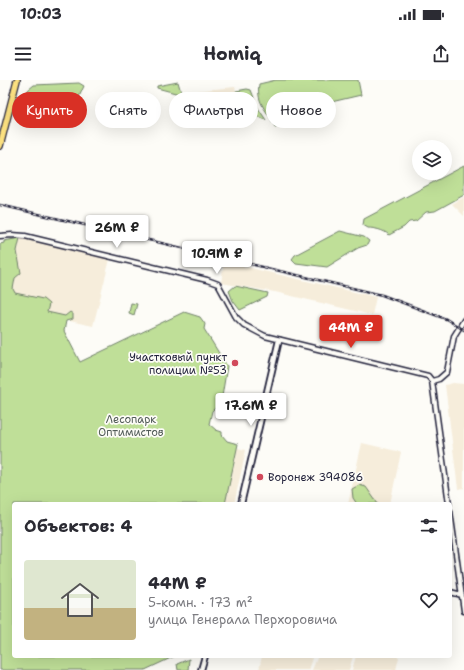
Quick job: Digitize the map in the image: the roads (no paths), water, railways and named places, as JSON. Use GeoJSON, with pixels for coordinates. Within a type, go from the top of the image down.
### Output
{"type":"FeatureCollection","features":[{"type":"Feature","properties":{"kind":"highway"},"geometry":{"type":"LineString","coordinates":[[0,146],[17,80]]}},
{"type":"Feature","properties":{"kind":"main road"},"geometry":{"type":"LineString","coordinates":[[241,502],[279,340]]}},
{"type":"Feature","properties":{"kind":"main road"},"geometry":{"type":"LineString","coordinates":[[202,670],[205,658]]}},
{"type":"Feature","properties":{"kind":"street"},"geometry":{"type":"LineString","coordinates":[[0,236],[25,236],[126,259],[218,284],[236,317],[244,325],[265,336],[428,376],[432,381],[449,502]]}},
{"type":"Feature","properties":{"kind":"street"},"geometry":{"type":"LineString","coordinates":[[432,381],[439,379],[447,372],[454,336],[464,320]]}},
{"type":"Feature","properties":{"kind":"street"},"geometry":{"type":"LineString","coordinates":[[452,525],[464,611]]}},
{"type":"Feature","properties":{"kind":"street"},"geometry":{"type":"LineString","coordinates":[[452,592],[462,595]]}},
{"type":"Feature","properties":{"kind":"railway"},"geometry":{"type":"LineString","coordinates":[[0,205],[382,295],[446,319],[464,330]]}},
{"type":"Feature","properties":{"kind":"place","name":"Участковый пункт полиции №53"},"geometry":{"type":"Point","coordinates":[235,363]}},
{"type":"Feature","properties":{"kind":"place","name":"Воронеж 394086"},"geometry":{"type":"Point","coordinates":[260,477]}},
{"type":"Feature","properties":{"kind":"park label","name":"Лесопарк Оптимистов"},"geometry":{"type":"Point","coordinates":[131,425]}}]}
